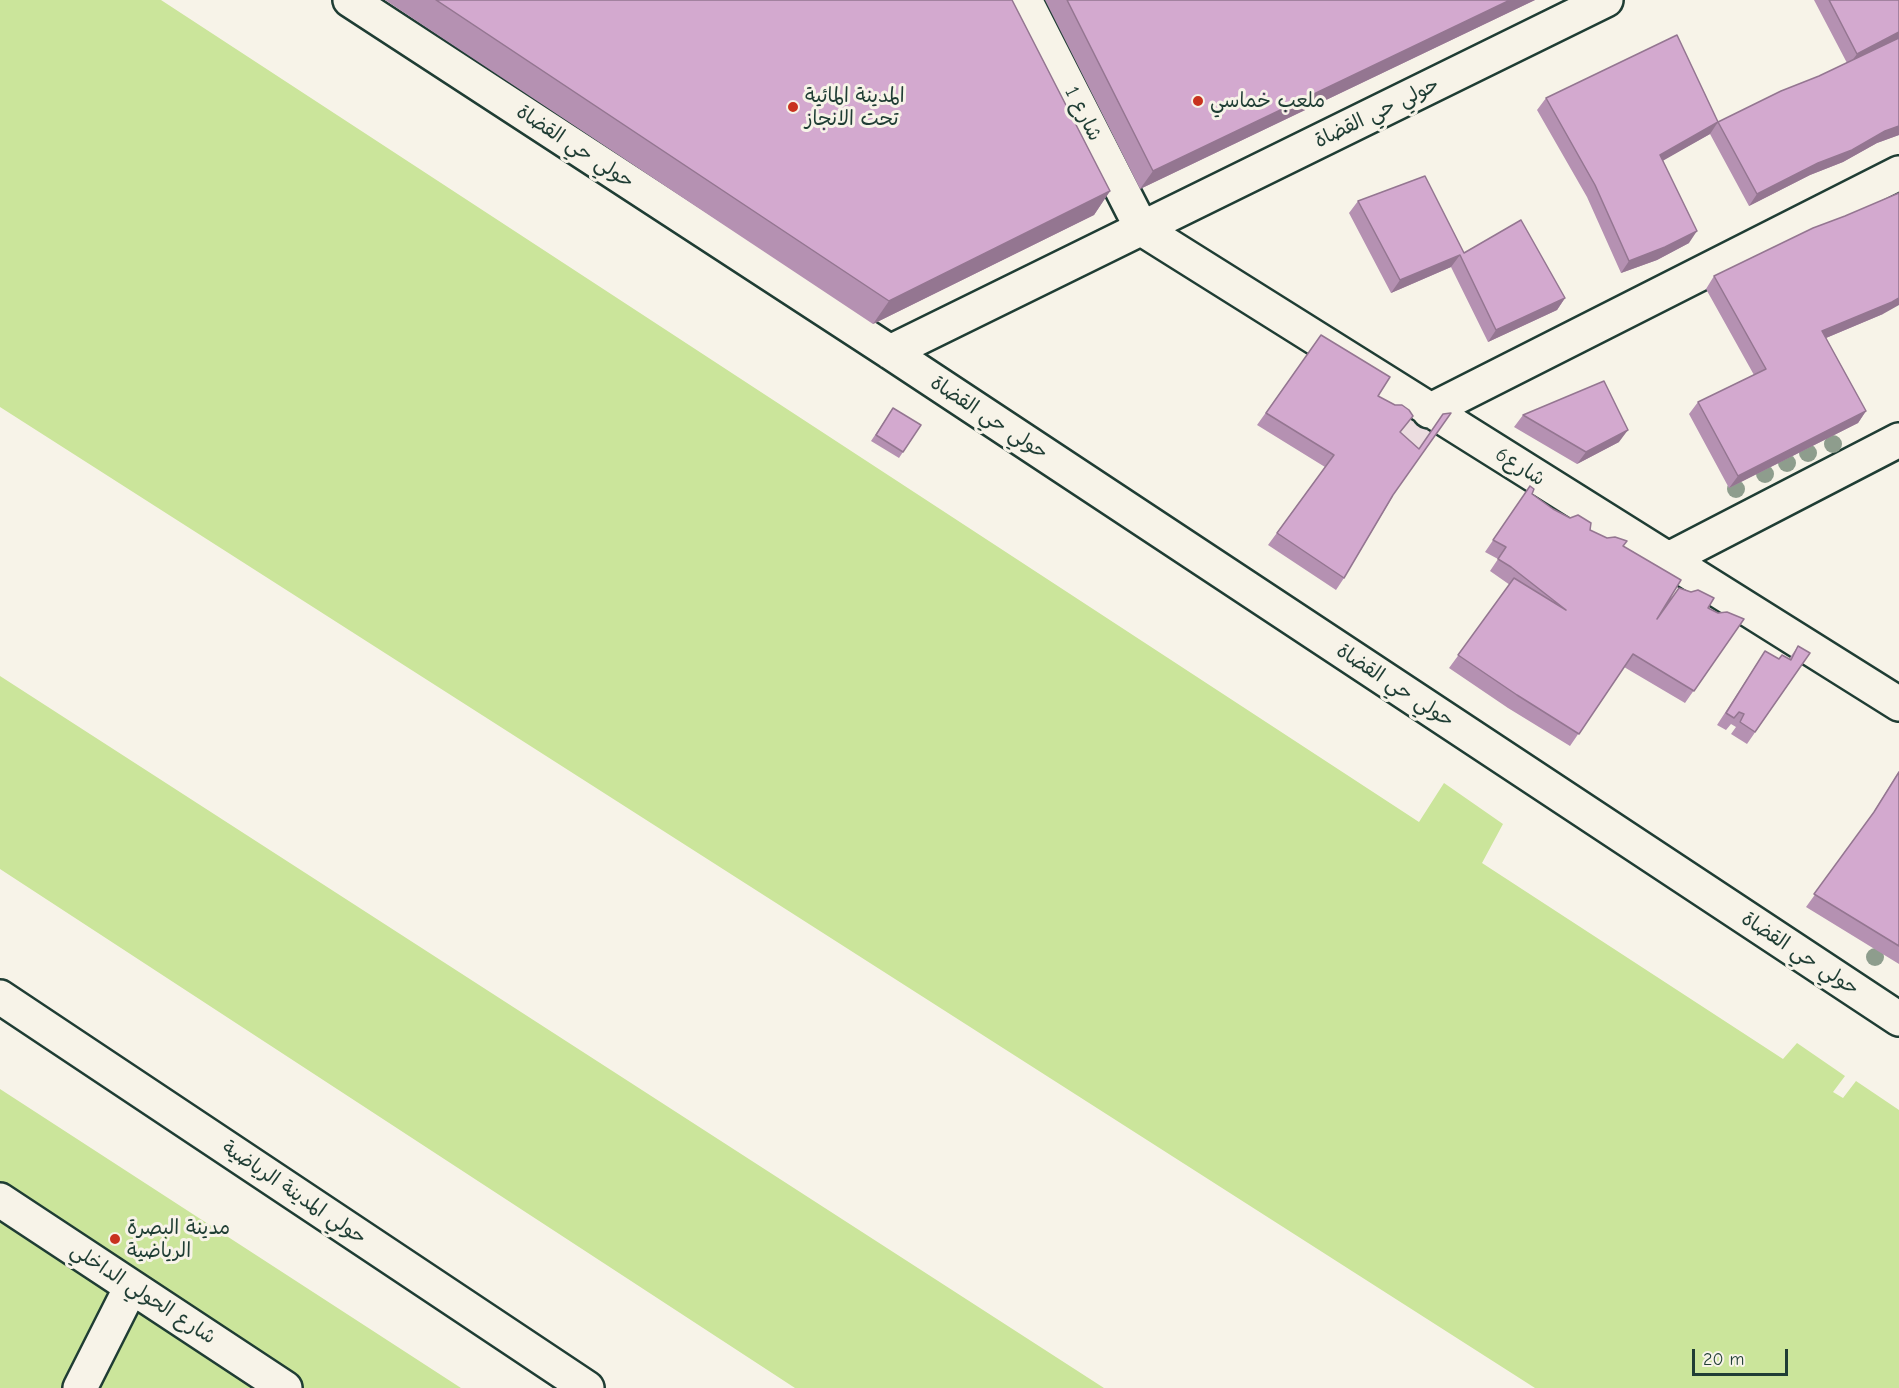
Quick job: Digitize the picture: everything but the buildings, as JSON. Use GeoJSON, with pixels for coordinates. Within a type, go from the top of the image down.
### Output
{"type":"FeatureCollection","features":[{"type":"Feature","properties":{"kind":"street","name":"حولي حي القضاة"},"geometry":{"type":"LineString","coordinates":[[350,0],[1896,1013]]}},
{"type":"Feature","properties":{"kind":"street","name":"شارع 1"},"geometry":{"type":"LineString","coordinates":[[1025,0],[1142,229]]}},
{"type":"Feature","properties":{"kind":"street","name":"حولي حي القضاة"},"geometry":{"type":"LineString","coordinates":[[890,352],[1605,0]]}},
{"type":"Feature","properties":{"kind":"street"},"geometry":{"type":"LineString","coordinates":[[1429,411],[1899,173]]}},
{"type":"Feature","properties":{"kind":"street","name":"شارع6"},"geometry":{"type":"LineString","coordinates":[[1142,229],[1429,411],[1898,702]]}},
{"type":"Feature","properties":{"kind":"street"},"geometry":{"type":"LineString","coordinates":[[1669,559],[1899,440]]}},
{"type":"Feature","properties":{"kind":"street","name":"حولي المدينة الرياضية"},"geometry":{"type":"LineString","coordinates":[[0,998],[587,1388]]}},
{"type":"Feature","properties":{"kind":"street","name":"شارع الحولي الداخلي"},"geometry":{"type":"LineString","coordinates":[[0,1200],[285,1388]]}},
{"type":"Feature","properties":{"kind":"street"},"geometry":{"type":"LineString","coordinates":[[80,1388],[131,1287]]}},
{"type":"Feature","properties":{"kind":"shaded area"},"geometry":{"type":"Polygon","coordinates":[[[1382,390],[1434,426],[1411,461],[1382,390]]]}},
{"type":"Feature","properties":{"kind":"green space"},"geometry":{"type":"Polygon","coordinates":[[[0,0],[161,0],[1419,822],[1444,783],[1503,824],[1482,863],[1783,1059],[1797,1043],[1845,1076],[1833,1092],[1843,1098],[1856,1081],[1899,1110],[1899,1388],[1535,1388],[0,407],[0,0]]]}},
{"type":"Feature","properties":{"kind":"green space"},"geometry":{"type":"Polygon","coordinates":[[[0,676],[1104,1388],[795,1388],[0,869],[0,676]]]}},
{"type":"Feature","properties":{"kind":"green space","name":"مدينة البصرة الرياضية"},"geometry":{"type":"Polygon","coordinates":[[[0,1089],[461,1388],[0,1388],[0,1089]]]}},
{"type":"Feature","properties":{"kind":"place","name":"ملعب خماسي"},"geometry":{"type":"Point","coordinates":[1198,101]}},
{"type":"Feature","properties":{"kind":"place","name":"المدينة المائية تحت الانجاز"},"geometry":{"type":"Point","coordinates":[793,107]}},
{"type":"Feature","properties":{"kind":"place","name":"مدينة البصرة الرياضية"},"geometry":{"type":"Point","coordinates":[115,1239]}}]}
